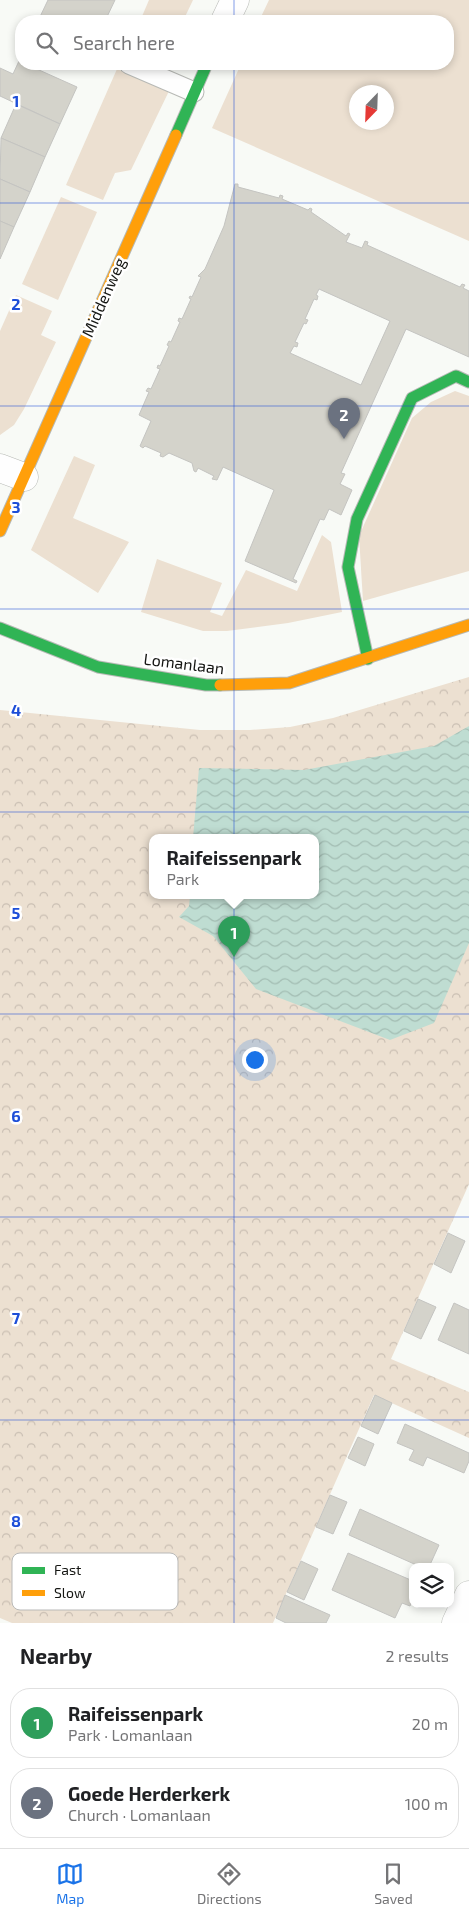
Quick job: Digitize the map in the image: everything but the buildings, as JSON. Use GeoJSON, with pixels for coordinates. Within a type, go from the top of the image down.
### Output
{"type":"FeatureCollection","features":[{"type":"Feature","properties":{"kind":"street"},"geometry":{"type":"LineString","coordinates":[[228,15],[235,0]]}},
{"type":"Feature","properties":{"kind":"street","name":"Middenweg"},"geometry":{"type":"LineString","coordinates":[[0,530],[12,472],[204,70]]}},
{"type":"Feature","properties":{"kind":"street"},"geometry":{"type":"LineString","coordinates":[[368,659],[348,567],[357,518],[412,398],[456,376],[469,382]]}},
{"type":"Feature","properties":{"kind":"street","name":"Lomanlaan"},"geometry":{"type":"LineString","coordinates":[[0,628],[98,667],[206,685],[289,683],[469,625]]}},
{"type":"Feature","properties":{"kind":"street"},"geometry":{"type":"LineString","coordinates":[[456,1623],[469,1596]]}},
{"type":"Feature","properties":{"kind":"lane"},"geometry":{"type":"LineString","coordinates":[[143,70],[194,92]]}},
{"type":"Feature","properties":{"kind":"green space"},"geometry":{"type":"Polygon","coordinates":[[[149,0],[193,0],[186,15],[143,15],[149,0]]]}},
{"type":"Feature","properties":{"kind":"green space"},"geometry":{"type":"Polygon","coordinates":[[[269,0],[469,0],[469,241],[212,128],[238,70],[454,70],[454,15],[262,15],[269,0]]]}},
{"type":"Feature","properties":{"kind":"green space"},"geometry":{"type":"Polygon","coordinates":[[[117,70],[169,91],[131,170],[115,173],[103,200],[66,185],[117,70]]]}},
{"type":"Feature","properties":{"kind":"green space"},"geometry":{"type":"Polygon","coordinates":[[[61,197],[97,212],[58,300],[22,284],[61,197]]]}},
{"type":"Feature","properties":{"kind":"green space"},"geometry":{"type":"Polygon","coordinates":[[[16,295],[52,311],[41,335],[56,342],[24,409],[14,425],[0,435],[0,331],[16,295]]]}},
{"type":"Feature","properties":{"kind":"green space"},"geometry":{"type":"Polygon","coordinates":[[[455,391],[469,396],[469,571],[363,601],[359,536],[412,418],[431,402],[455,391]]]}},
{"type":"Feature","properties":{"kind":"green space"},"geometry":{"type":"Polygon","coordinates":[[[74,456],[95,465],[73,518],[129,542],[98,593],[31,550],[74,456]]]}},
{"type":"Feature","properties":{"kind":"green space"},"geometry":{"type":"Polygon","coordinates":[[[322,535],[331,542],[342,612],[288,623],[227,631],[203,631],[141,612],[157,559],[222,583],[210,612],[222,616],[246,570],[297,591],[322,535]]]}},
{"type":"Feature","properties":{"kind":"green space"},"geometry":{"type":"Polygon","coordinates":[[[469,677],[469,1184],[391,1359],[469,1392],[469,1438],[374,1395],[273,1623],[12,1623],[0,1618],[0,710],[200,730],[250,730],[290,727],[333,718],[469,677]]]}},
{"type":"Feature","properties":{"kind":"water"},"geometry":{"type":"Polygon","coordinates":[[[469,726],[469,943],[434,1023],[390,1040],[256,989],[213,936],[179,917],[189,906],[190,899],[319,899],[319,834],[193,834],[199,768],[304,770],[434,746],[469,726]]]}},
{"type":"Feature","properties":{"kind":"traffic: fast"},"geometry":{"type":"LineString","coordinates":[[176,135],[204,70]]}},
{"type":"Feature","properties":{"kind":"traffic: fast"},"geometry":{"type":"LineString","coordinates":[[368,659],[348,567],[357,519],[412,398],[456,376],[469,382]]}},
{"type":"Feature","properties":{"kind":"traffic: fast"},"geometry":{"type":"LineString","coordinates":[[0,628],[98,667],[206,685],[220,685]]}},
{"type":"Feature","properties":{"kind":"traffic: slow"},"geometry":{"type":"LineString","coordinates":[[0,531],[176,135]]}},
{"type":"Feature","properties":{"kind":"traffic: slow"},"geometry":{"type":"LineString","coordinates":[[220,685],[289,683],[469,625]]}},
{"type":"Feature","properties":{"kind":"place","name":"Goede Herderkerk"},"geometry":{"type":"Point","coordinates":[344,439]}},
{"type":"Feature","properties":{"kind":"place","name":"Raifeissenpark"},"geometry":{"type":"Point","coordinates":[234,957]}}]}
